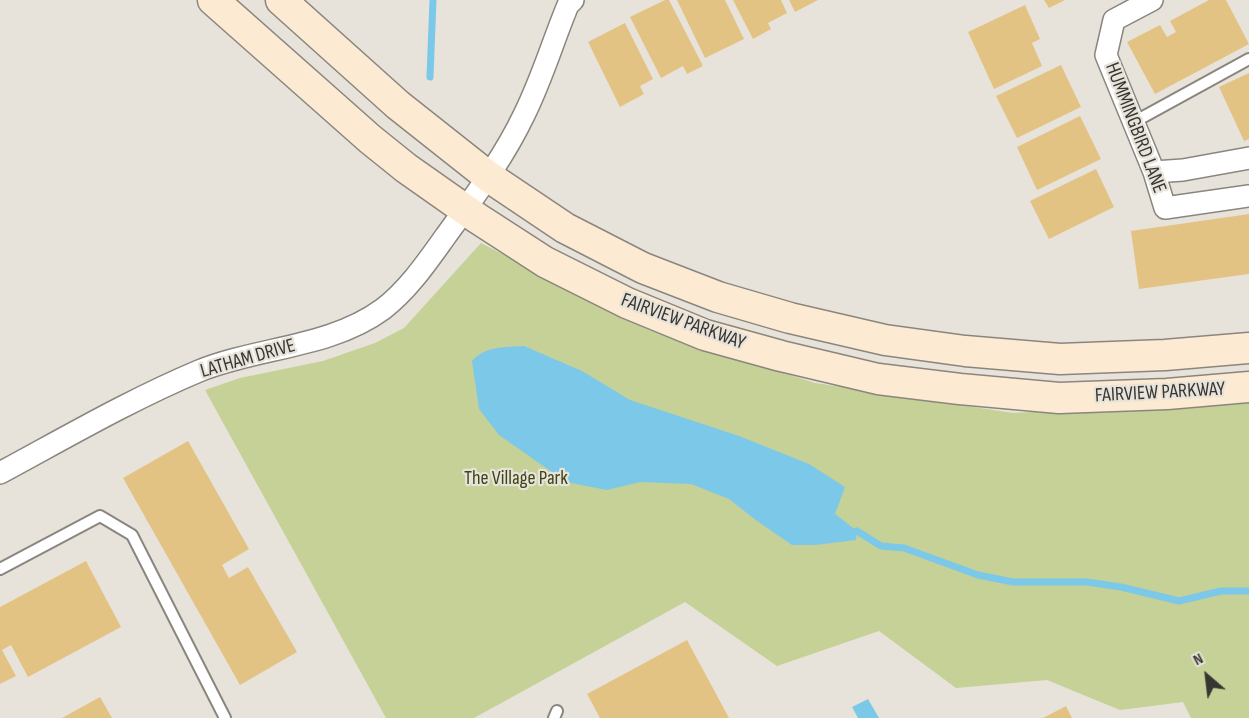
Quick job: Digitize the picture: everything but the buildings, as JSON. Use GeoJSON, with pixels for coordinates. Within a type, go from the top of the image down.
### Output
{"type":"FeatureCollection","features":[{"type":"Feature","properties":{"kind":"street","name":"FAIRVIEW PARKWAY"},"geometry":{"type":"LineString","coordinates":[[213,0],[370,139],[406,168],[466,209],[545,262],[627,303],[705,335],[878,379],[960,389],[1059,398],[1167,394],[1249,387]]}},
{"type":"Feature","properties":{"kind":"street","name":"FAIRVIEW PARKWAY"},"geometry":{"type":"LineString","coordinates":[[281,0],[398,105],[489,177],[565,228],[650,271],[718,297],[790,318],[885,340],[965,351],[1060,359],[1165,355],[1249,348]]}},
{"type":"Feature","properties":{"kind":"street"},"geometry":{"type":"LineString","coordinates":[[489,177],[525,114],[564,13],[573,0]]}},
{"type":"Feature","properties":{"kind":"street","name":"HUMMINGBIRD LANE"},"geometry":{"type":"LineString","coordinates":[[1152,0],[1114,20],[1107,55],[1154,172],[1165,208],[1249,196]]}},
{"type":"Feature","properties":{"kind":"street"},"geometry":{"type":"LineString","coordinates":[[1154,172],[1183,170],[1249,158]]}},
{"type":"Feature","properties":{"kind":"street","name":"LATHAM DRIVE"},"geometry":{"type":"LineString","coordinates":[[0,472],[130,404],[200,371],[263,352],[319,339],[362,322],[384,308],[423,267],[489,177]]}},
{"type":"Feature","properties":{"kind":"lane"},"geometry":{"type":"LineString","coordinates":[[1134,122],[1249,59]]}},
{"type":"Feature","properties":{"kind":"lane"},"geometry":{"type":"LineString","coordinates":[[0,568],[100,516],[132,535],[225,718]]}},
{"type":"Feature","properties":{"kind":"green space","name":"The Village Park"},"geometry":{"type":"Polygon","coordinates":[[[481,243],[649,330],[815,383],[1013,413],[1249,401],[1249,718],[1191,718],[1183,702],[1120,710],[1047,680],[956,688],[879,631],[777,666],[685,602],[474,718],[386,718],[205,390],[240,378],[323,361],[375,343],[404,328],[481,243]]]}},
{"type":"Feature","properties":{"kind":"water"},"geometry":{"type":"Polygon","coordinates":[[[524,346],[582,371],[630,400],[739,436],[809,464],[845,487],[835,514],[857,531],[856,540],[792,545],[729,499],[691,484],[640,482],[607,490],[566,482],[499,435],[479,409],[472,361],[489,350],[524,346]]]}},
{"type":"Feature","properties":{"kind":"water"},"geometry":{"type":"Polygon","coordinates":[[[868,699],[879,718],[858,718],[852,707],[868,699]]]}},
{"type":"Feature","properties":{"kind":"waterway"},"geometry":{"type":"LineString","coordinates":[[430,77],[433,0]]}},
{"type":"Feature","properties":{"kind":"waterway"},"geometry":{"type":"LineString","coordinates":[[857,531],[881,546],[904,548],[978,575],[1013,582],[1087,582],[1121,587],[1179,601],[1221,591],[1249,591]]}}]}
